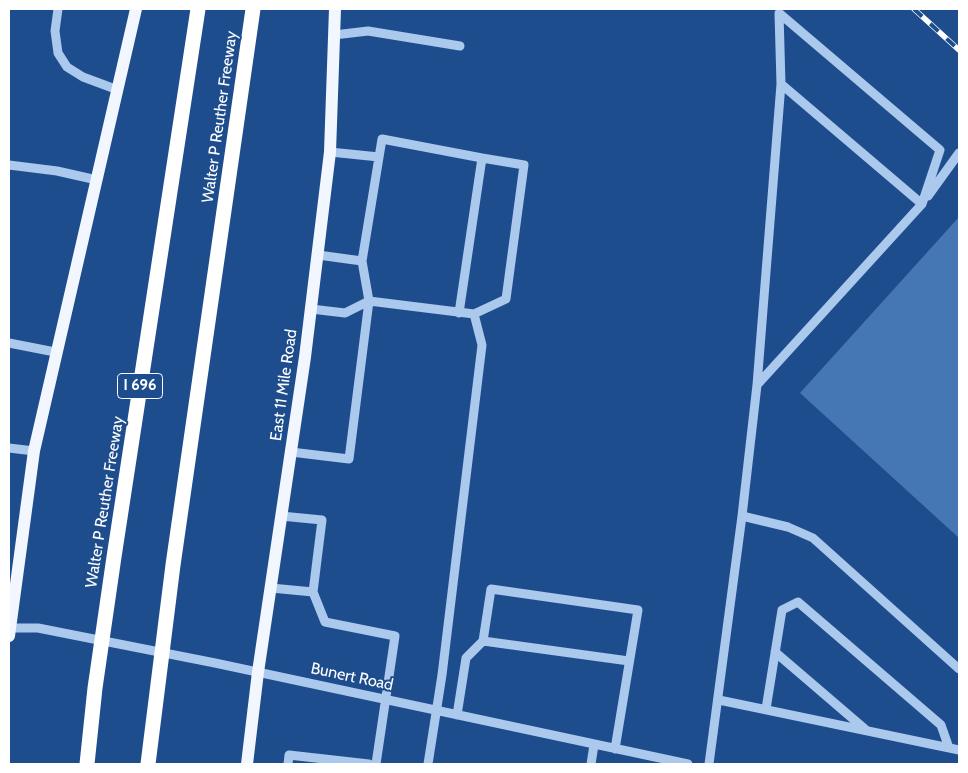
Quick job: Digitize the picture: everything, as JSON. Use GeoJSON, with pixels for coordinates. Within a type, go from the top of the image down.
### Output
{"type":"FeatureCollection","features":[{"type":"Feature","properties":{"kind":"highway","name":"Walter P Reuther Freeway"},"geometry":{"type":"LineString","coordinates":[[87,764],[114,557],[198,9]]}},
{"type":"Feature","properties":{"kind":"highway","name":"Walter P Reuther Freeway"},"geometry":{"type":"LineString","coordinates":[[148,764],[171,575],[253,9]]}},
{"type":"Feature","properties":{"kind":"main road"},"geometry":{"type":"LineString","coordinates":[[9,631],[34,451],[55,352],[136,9]]}},
{"type":"Feature","properties":{"kind":"main road","name":"East 11 Mile Road"},"geometry":{"type":"LineString","coordinates":[[247,764],[258,672],[318,255],[330,152],[335,9]]}},
{"type":"Feature","properties":{"kind":"street"},"geometry":{"type":"LineString","coordinates":[[58,9],[55,31],[58,54],[67,67],[83,78],[118,90]]}},
{"type":"Feature","properties":{"kind":"street"},"geometry":{"type":"LineString","coordinates":[[709,764],[742,516],[756,385],[781,84],[780,13],[940,150],[922,204]]}},
{"type":"Feature","properties":{"kind":"street"},"geometry":{"type":"LineString","coordinates":[[334,34],[368,31],[460,46]]}},
{"type":"Feature","properties":{"kind":"street"},"geometry":{"type":"LineString","coordinates":[[781,84],[922,204]]}},
{"type":"Feature","properties":{"kind":"street"},"geometry":{"type":"LineString","coordinates":[[291,452],[349,459],[369,302],[362,261],[382,139],[524,165],[506,299],[474,314],[369,302],[345,313],[311,309]]}},
{"type":"Feature","properties":{"kind":"street"},"geometry":{"type":"LineString","coordinates":[[330,152],[379,157]]}},
{"type":"Feature","properties":{"kind":"street"},"geometry":{"type":"LineString","coordinates":[[756,385],[922,204],[959,153]]}},
{"type":"Feature","properties":{"kind":"street"},"geometry":{"type":"LineString","coordinates":[[459,312],[482,158]]}},
{"type":"Feature","properties":{"kind":"street"},"geometry":{"type":"LineString","coordinates":[[9,165],[57,171],[97,180]]}},
{"type":"Feature","properties":{"kind":"street"},"geometry":{"type":"LineString","coordinates":[[318,255],[362,261]]}},
{"type":"Feature","properties":{"kind":"street"},"geometry":{"type":"LineString","coordinates":[[428,764],[482,345],[474,314]]}},
{"type":"Feature","properties":{"kind":"street"},"geometry":{"type":"LineString","coordinates":[[9,343],[55,352]]}},
{"type":"Feature","properties":{"kind":"street"},"geometry":{"type":"LineString","coordinates":[[9,448],[34,451]]}},
{"type":"Feature","properties":{"kind":"street"},"geometry":{"type":"LineString","coordinates":[[281,516],[322,520],[313,592],[325,622],[395,636],[376,764]]}},
{"type":"Feature","properties":{"kind":"street"},"geometry":{"type":"LineString","coordinates":[[742,516],[788,527],[813,538],[959,669]]}},
{"type":"Feature","properties":{"kind":"street"},"geometry":{"type":"LineString","coordinates":[[271,588],[313,592]]}},
{"type":"Feature","properties":{"kind":"street"},"geometry":{"type":"LineString","coordinates":[[457,715],[466,658],[483,641],[490,589],[638,610],[615,749]]}},
{"type":"Feature","properties":{"kind":"street"},"geometry":{"type":"LineString","coordinates":[[766,709],[782,610],[798,602],[941,725],[949,748]]}},
{"type":"Feature","properties":{"kind":"street","name":"Bunert Road"},"geometry":{"type":"LineString","coordinates":[[9,631],[38,628],[215,663],[688,764]]}},
{"type":"Feature","properties":{"kind":"street"},"geometry":{"type":"LineString","coordinates":[[483,641],[630,661]]}},
{"type":"Feature","properties":{"kind":"street"},"geometry":{"type":"LineString","coordinates":[[775,652],[867,731]]}},
{"type":"Feature","properties":{"kind":"street"},"geometry":{"type":"LineString","coordinates":[[719,700],[959,750]]}},
{"type":"Feature","properties":{"kind":"street"},"geometry":{"type":"LineString","coordinates":[[591,764],[594,745]]}},
{"type":"Feature","properties":{"kind":"street"},"geometry":{"type":"LineString","coordinates":[[288,764],[289,755],[327,762],[369,764]]}},
{"type":"Feature","properties":{"kind":"building"},"geometry":{"type":"Polygon","coordinates":[[[959,217],[959,538],[800,393],[959,217]]]}},
{"type":"Feature","properties":{"kind":"railway"},"geometry":{"type":"LineString","coordinates":[[914,9],[959,50]]}}]}
